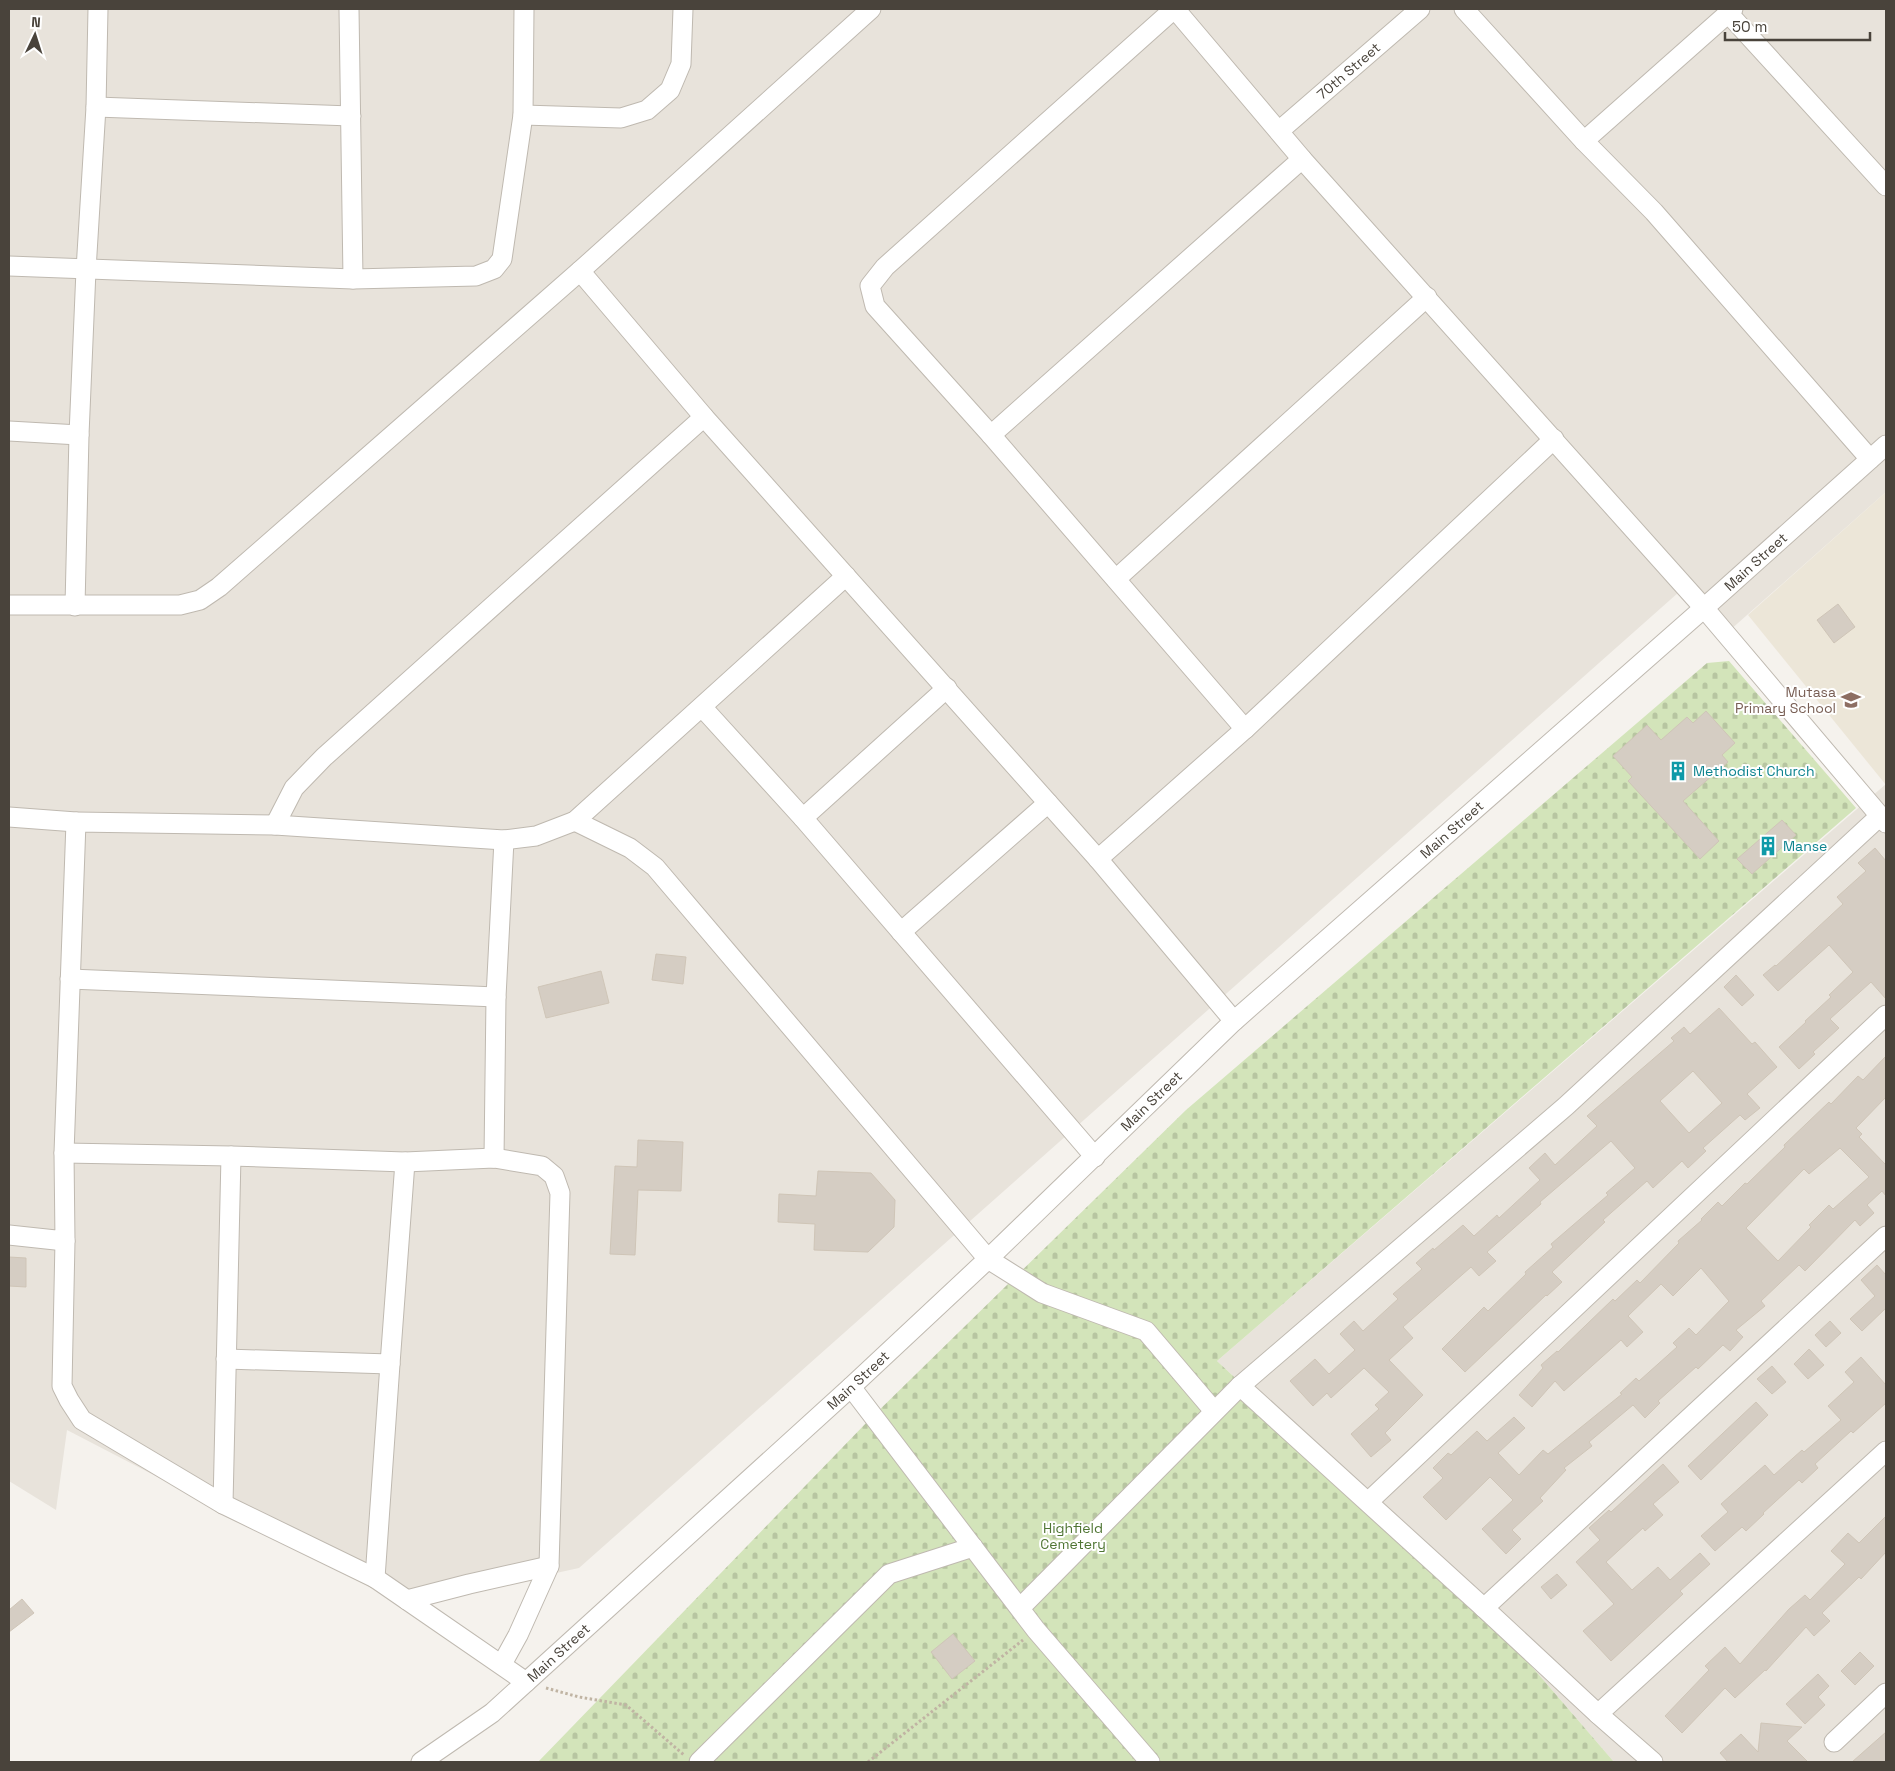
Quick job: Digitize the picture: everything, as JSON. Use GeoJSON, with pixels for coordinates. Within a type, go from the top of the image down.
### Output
{"type":"FeatureCollection","features":[{"type":"Feature","properties":{"kind":"street"},"geometry":{"type":"LineString","coordinates":[[75,606],[79,434],[86,270],[96,107],[98,9]]}},
{"type":"Feature","properties":{"kind":"street"},"geometry":{"type":"LineString","coordinates":[[349,9],[353,279]]}},
{"type":"Feature","properties":{"kind":"street"},"geometry":{"type":"LineString","coordinates":[[9,266],[353,279],[476,276],[494,269],[502,259],[522,115],[524,9]]}},
{"type":"Feature","properties":{"kind":"street"},"geometry":{"type":"LineString","coordinates":[[522,115],[621,118],[647,110],[670,90],[681,64],[683,9]]}},
{"type":"Feature","properties":{"kind":"street"},"geometry":{"type":"LineString","coordinates":[[9,605],[180,605],[200,600],[226,581],[580,271],[871,9]]}},
{"type":"Feature","properties":{"kind":"street"},"geometry":{"type":"LineString","coordinates":[[1020,1608],[1240,1386],[1566,1106],[1883,819],[1704,608],[1302,159],[1174,9],[885,267],[870,286],[875,306],[991,435],[1245,729]]}},
{"type":"Feature","properties":{"kind":"street","name":"70th Street"},"geometry":{"type":"LineString","coordinates":[[1279,132],[1420,9]]}},
{"type":"Feature","properties":{"kind":"street"},"geometry":{"type":"LineString","coordinates":[[1464,9],[1584,141],[1654,212],[1870,459]]}},
{"type":"Feature","properties":{"kind":"street"},"geometry":{"type":"LineString","coordinates":[[1584,141],[1730,11],[1886,186]]}},
{"type":"Feature","properties":{"kind":"street"},"geometry":{"type":"LineString","coordinates":[[96,107],[351,116]]}},
{"type":"Feature","properties":{"kind":"street"},"geometry":{"type":"LineString","coordinates":[[991,435],[1302,159]]}},
{"type":"Feature","properties":{"kind":"street"},"geometry":{"type":"LineString","coordinates":[[580,271],[704,417],[1098,859],[1234,1021]]}},
{"type":"Feature","properties":{"kind":"street"},"geometry":{"type":"LineString","coordinates":[[1116,579],[1427,297]]}},
{"type":"Feature","properties":{"kind":"street"},"geometry":{"type":"LineString","coordinates":[[275,825],[294,788],[324,757],[704,417]]}},
{"type":"Feature","properties":{"kind":"street"},"geometry":{"type":"LineString","coordinates":[[9,431],[79,434]]}},
{"type":"Feature","properties":{"kind":"street"},"geometry":{"type":"LineString","coordinates":[[1098,859],[1245,729],[1554,439]]}},
{"type":"Feature","properties":{"kind":"street","name":"Main Street"},"geometry":{"type":"LineString","coordinates":[[421,1762],[492,1713],[852,1387],[988,1259],[1234,1021],[1704,608],[1886,445]]}},
{"type":"Feature","properties":{"kind":"street"},"geometry":{"type":"LineString","coordinates":[[9,817],[76,822],[275,825],[504,840],[536,836],[575,820],[846,576]]}},
{"type":"Feature","properties":{"kind":"street"},"geometry":{"type":"LineString","coordinates":[[803,818],[947,688]]}},
{"type":"Feature","properties":{"kind":"street"},"geometry":{"type":"LineString","coordinates":[[702,707],[803,818],[1094,1157]]}},
{"type":"Feature","properties":{"kind":"street"},"geometry":{"type":"LineString","coordinates":[[901,932],[1048,803]]}},
{"type":"Feature","properties":{"kind":"street"},"geometry":{"type":"LineString","coordinates":[[575,820],[630,848],[655,867],[988,1259],[1042,1293],[1146,1331],[1214,1411]]}},
{"type":"Feature","properties":{"kind":"street"},"geometry":{"type":"LineString","coordinates":[[76,822],[64,1153],[65,1241],[62,1386],[69,1400],[82,1420],[223,1504],[376,1578],[526,1682]]}},
{"type":"Feature","properties":{"kind":"street"},"geometry":{"type":"LineString","coordinates":[[494,1158],[496,997],[504,840]]}},
{"type":"Feature","properties":{"kind":"street"},"geometry":{"type":"LineString","coordinates":[[70,980],[496,997]]}},
{"type":"Feature","properties":{"kind":"street"},"geometry":{"type":"LineString","coordinates":[[1368,1502],[1886,1015]]}},
{"type":"Feature","properties":{"kind":"street"},"geometry":{"type":"LineString","coordinates":[[64,1153],[405,1162],[494,1158],[542,1166],[554,1176],[560,1193],[549,1566],[518,1635],[502,1664]]}},
{"type":"Feature","properties":{"kind":"street"},"geometry":{"type":"LineString","coordinates":[[223,1504],[231,1156]]}},
{"type":"Feature","properties":{"kind":"street"},"geometry":{"type":"LineString","coordinates":[[376,1578],[405,1162]]}},
{"type":"Feature","properties":{"kind":"street"},"geometry":{"type":"LineString","coordinates":[[9,1235],[65,1241]]}},
{"type":"Feature","properties":{"kind":"street"},"geometry":{"type":"LineString","coordinates":[[1484,1608],[1886,1236]]}},
{"type":"Feature","properties":{"kind":"street"},"geometry":{"type":"LineString","coordinates":[[226,1359],[390,1364]]}},
{"type":"Feature","properties":{"kind":"street"},"geometry":{"type":"LineString","coordinates":[[1240,1386],[1598,1714],[1653,1762]]}},
{"type":"Feature","properties":{"kind":"street"},"geometry":{"type":"LineString","coordinates":[[852,1387],[1036,1630],[1150,1762]]}},
{"type":"Feature","properties":{"kind":"street"},"geometry":{"type":"LineString","coordinates":[[1598,1714],[1886,1451]]}},
{"type":"Feature","properties":{"kind":"street"},"geometry":{"type":"LineString","coordinates":[[691,1759],[889,1574],[973,1547]]}},
{"type":"Feature","properties":{"kind":"street"},"geometry":{"type":"LineString","coordinates":[[407,1600],[549,1566]]}},
{"type":"Feature","properties":{"kind":"street"},"geometry":{"type":"LineString","coordinates":[[1834,1742],[1886,1693]]}},
{"type":"Feature","properties":{"kind":"path"},"geometry":{"type":"LineString","coordinates":[[868,1762],[1036,1630]]}},
{"type":"Feature","properties":{"kind":"path"},"geometry":{"type":"LineString","coordinates":[[526,1682],[579,1697],[626,1705],[691,1759]]}},
{"type":"Feature","properties":{"kind":"shaded area"},"geometry":{"type":"Polygon","coordinates":[[[9,9],[1886,9],[1886,492],[1720,639],[1679,592],[579,1568],[406,1606],[67,1430],[56,1510],[9,1481],[9,9]]]}},
{"type":"Feature","properties":{"kind":"shaded area","name":"Mutasa Primary School"},"geometry":{"type":"Polygon","coordinates":[[[1886,492],[1886,785],[1748,615],[1886,492]]]}},
{"type":"Feature","properties":{"kind":"shaded area"},"geometry":{"type":"Polygon","coordinates":[[[1886,784],[1886,1762],[1614,1762],[1478,1604],[1217,1361],[1886,784]]]}},
{"type":"Feature","properties":{"kind":"green space","name":"Highfield Cemetery"},"geometry":{"type":"Polygon","coordinates":[[[1729,661],[1856,808],[1217,1361],[1478,1604],[1614,1762],[538,1762],[868,1421],[1186,1110],[1707,663],[1729,661]]]}},
{"type":"Feature","properties":{"kind":"building"},"geometry":{"type":"Polygon","coordinates":[[[1838,604],[1855,627],[1834,643],[1817,620],[1838,604]]]}},
{"type":"Feature","properties":{"kind":"building","name":"Methodist Church"},"geometry":{"type":"Polygon","coordinates":[[[1706,711],[1735,743],[1722,755],[1728,762],[1683,801],[1719,841],[1700,859],[1628,781],[1632,777],[1613,756],[1647,725],[1661,740],[1687,717],[1693,723],[1706,711]]]}},
{"type":"Feature","properties":{"kind":"building","name":"Manse"},"geometry":{"type":"Polygon","coordinates":[[[1782,820],[1796,835],[1752,874],[1737,859],[1782,820]]]}},
{"type":"Feature","properties":{"kind":"building"},"geometry":{"type":"Polygon","coordinates":[[[1875,848],[1886,861],[1886,999],[1871,982],[1830,1019],[1839,1028],[1813,1052],[1815,1054],[1799,1069],[1779,1047],[1831,997],[1829,995],[1853,972],[1829,945],[1778,991],[1763,975],[1776,966],[1843,904],[1837,897],[1866,871],[1858,863],[1875,848]]]}},
{"type":"Feature","properties":{"kind":"building"},"geometry":{"type":"Polygon","coordinates":[[[656,954],[686,957],[683,984],[652,980],[656,954]]]}},
{"type":"Feature","properties":{"kind":"building"},"geometry":{"type":"Polygon","coordinates":[[[601,971],[609,1003],[546,1018],[538,987],[601,971]]]}},
{"type":"Feature","properties":{"kind":"building"},"geometry":{"type":"Polygon","coordinates":[[[1736,975],[1754,995],[1742,1006],[1724,987],[1736,975]]]}},
{"type":"Feature","properties":{"kind":"building"},"geometry":{"type":"Polygon","coordinates":[[[1719,1008],[1752,1044],[1755,1042],[1777,1067],[1747,1094],[1760,1108],[1745,1120],[1740,1115],[1703,1148],[1706,1151],[1688,1168],[1682,1161],[1653,1188],[1647,1181],[1603,1220],[1605,1222],[1552,1272],[1562,1282],[1465,1372],[1442,1349],[1484,1307],[1488,1311],[1526,1274],[1525,1272],[1553,1247],[1551,1244],[1608,1195],[1606,1193],[1635,1168],[1611,1141],[1540,1202],[1541,1204],[1487,1252],[1496,1261],[1479,1276],[1471,1267],[1403,1327],[1413,1338],[1389,1360],[1423,1395],[1385,1433],[1391,1440],[1371,1457],[1351,1434],[1379,1409],[1375,1405],[1389,1392],[1364,1368],[1331,1398],[1327,1393],[1313,1406],[1290,1381],[1315,1359],[1329,1374],[1355,1350],[1340,1334],[1354,1321],[1363,1331],[1398,1299],[1393,1294],[1422,1269],[1416,1263],[1463,1225],[1474,1236],[1497,1215],[1499,1218],[1540,1180],[1529,1168],[1545,1153],[1555,1165],[1597,1126],[1587,1116],[1674,1041],[1671,1038],[1684,1027],[1690,1034],[1719,1008]],[[1693,1071],[1660,1101],[1689,1133],[1722,1103],[1693,1071]]]}},
{"type":"Feature","properties":{"kind":"building"},"geometry":{"type":"Polygon","coordinates":[[[1886,1056],[1886,1097],[1856,1128],[1862,1134],[1859,1137],[1885,1164],[1886,1162],[1886,1196],[1882,1191],[1867,1205],[1874,1213],[1860,1226],[1855,1220],[1805,1271],[1799,1265],[1761,1301],[1765,1306],[1736,1330],[1743,1337],[1730,1351],[1723,1345],[1698,1369],[1696,1367],[1658,1401],[1660,1403],[1645,1418],[1633,1405],[1589,1442],[1592,1446],[1564,1468],[1566,1470],[1540,1498],[1543,1501],[1512,1530],[1521,1539],[1506,1554],[1482,1529],[1513,1500],[1490,1477],[1446,1520],[1423,1497],[1443,1478],[1433,1468],[1448,1453],[1451,1455],[1477,1431],[1487,1441],[1514,1417],[1525,1428],[1498,1453],[1519,1475],[1543,1450],[1548,1454],[1622,1394],[1620,1393],[1636,1378],[1639,1381],[1677,1347],[1673,1343],[1689,1328],[1696,1335],[1729,1301],[1701,1268],[1673,1296],[1661,1284],[1628,1316],[1643,1332],[1627,1347],[1621,1340],[1564,1391],[1555,1381],[1532,1407],[1519,1395],[1543,1368],[1541,1365],[1558,1352],[1613,1299],[1615,1301],[1637,1280],[1640,1283],[1679,1243],[1678,1241],[1702,1220],[1718,1202],[1722,1206],[1745,1183],[1747,1184],[1785,1147],[1784,1145],[1829,1102],[1831,1104],[1858,1076],[1863,1080],[1886,1056]],[[1840,1148],[1809,1174],[1804,1169],[1746,1228],[1778,1261],[1811,1227],[1809,1225],[1829,1205],[1833,1209],[1869,1177],[1840,1148]]]}},
{"type":"Feature","properties":{"kind":"building"},"geometry":{"type":"Polygon","coordinates":[[[638,1140],[683,1142],[681,1191],[638,1190],[635,1255],[610,1254],[615,1166],[637,1167],[638,1140]]]}},
{"type":"Feature","properties":{"kind":"building"},"geometry":{"type":"Polygon","coordinates":[[[818,1171],[871,1173],[895,1200],[894,1227],[868,1252],[814,1250],[815,1224],[778,1222],[779,1194],[816,1196],[818,1171]]]}},
{"type":"Feature","properties":{"kind":"building"},"geometry":{"type":"Polygon","coordinates":[[[9,1257],[26,1258],[26,1287],[9,1286],[9,1257]]]}},
{"type":"Feature","properties":{"kind":"building"},"geometry":{"type":"Polygon","coordinates":[[[1877,1265],[1886,1275],[1886,1308],[1862,1331],[1850,1319],[1875,1296],[1861,1280],[1877,1265]]]}},
{"type":"Feature","properties":{"kind":"building"},"geometry":{"type":"Polygon","coordinates":[[[1830,1321],[1841,1333],[1826,1347],[1815,1335],[1830,1321]]]}},
{"type":"Feature","properties":{"kind":"building"},"geometry":{"type":"Polygon","coordinates":[[[1809,1349],[1824,1365],[1808,1379],[1794,1364],[1809,1349]]]}},
{"type":"Feature","properties":{"kind":"building"},"geometry":{"type":"Polygon","coordinates":[[[1861,1357],[1886,1385],[1886,1403],[1853,1433],[1851,1431],[1815,1464],[1818,1468],[1802,1483],[1799,1480],[1746,1531],[1742,1527],[1715,1551],[1701,1536],[1728,1512],[1721,1504],[1765,1465],[1774,1475],[1802,1450],[1804,1452],[1841,1420],[1828,1406],[1854,1382],[1845,1372],[1861,1357]]]}},
{"type":"Feature","properties":{"kind":"building"},"geometry":{"type":"Polygon","coordinates":[[[1772,1366],[1786,1382],[1772,1394],[1757,1379],[1772,1366]]]}},
{"type":"Feature","properties":{"kind":"building"},"geometry":{"type":"Polygon","coordinates":[[[1756,1402],[1768,1415],[1701,1480],[1688,1466],[1756,1402]]]}},
{"type":"Feature","properties":{"kind":"building"},"geometry":{"type":"Polygon","coordinates":[[[1663,1464],[1679,1482],[1653,1504],[1663,1515],[1645,1531],[1643,1528],[1606,1562],[1632,1590],[1658,1567],[1670,1580],[1700,1553],[1710,1564],[1680,1591],[1683,1594],[1611,1661],[1583,1631],[1614,1604],[1576,1562],[1600,1540],[1589,1528],[1609,1510],[1611,1512],[1663,1464]]]}},
{"type":"Feature","properties":{"kind":"building"},"geometry":{"type":"Polygon","coordinates":[[[1886,1516],[1886,1552],[1861,1579],[1859,1577],[1822,1613],[1830,1621],[1814,1636],[1806,1627],[1766,1671],[1735,1698],[1725,1688],[1682,1733],[1665,1716],[1709,1670],[1705,1666],[1725,1647],[1740,1664],[1789,1609],[1805,1595],[1810,1600],[1845,1564],[1831,1551],[1848,1533],[1859,1543],[1886,1516]]]}},
{"type":"Feature","properties":{"kind":"building"},"geometry":{"type":"Polygon","coordinates":[[[1557,1574],[1567,1585],[1551,1599],[1541,1587],[1557,1574]]]}},
{"type":"Feature","properties":{"kind":"building"},"geometry":{"type":"Polygon","coordinates":[[[22,1599],[34,1613],[9,1632],[9,1610],[22,1599]]]}},
{"type":"Feature","properties":{"kind":"building"},"geometry":{"type":"Polygon","coordinates":[[[953,1634],[975,1661],[952,1679],[931,1652],[953,1634]]]}},
{"type":"Feature","properties":{"kind":"building"},"geometry":{"type":"Polygon","coordinates":[[[1860,1652],[1874,1666],[1855,1685],[1841,1671],[1860,1652]]]}},
{"type":"Feature","properties":{"kind":"building"},"geometry":{"type":"Polygon","coordinates":[[[1818,1674],[1829,1686],[1818,1697],[1825,1705],[1805,1724],[1786,1704],[1818,1674]]]}},
{"type":"Feature","properties":{"kind":"building"},"geometry":{"type":"Polygon","coordinates":[[[1761,1723],[1802,1727],[1787,1741],[1808,1762],[1728,1762],[1720,1753],[1741,1734],[1758,1752],[1761,1723]]]}},
{"type":"Feature","properties":{"kind":"building"},"geometry":{"type":"Polygon","coordinates":[[[1886,1732],[1886,1762],[1852,1762],[1886,1732]]]}},
{"type":"Feature","properties":{"kind":"place","name":"Mutasa Primary School"},"geometry":{"type":"Point","coordinates":[1851,700]}},
{"type":"Feature","properties":{"kind":"place","name":"Methodist Church"},"geometry":{"type":"Point","coordinates":[1678,771]}},
{"type":"Feature","properties":{"kind":"place","name":"Manse"},"geometry":{"type":"Point","coordinates":[1768,846]}}]}
